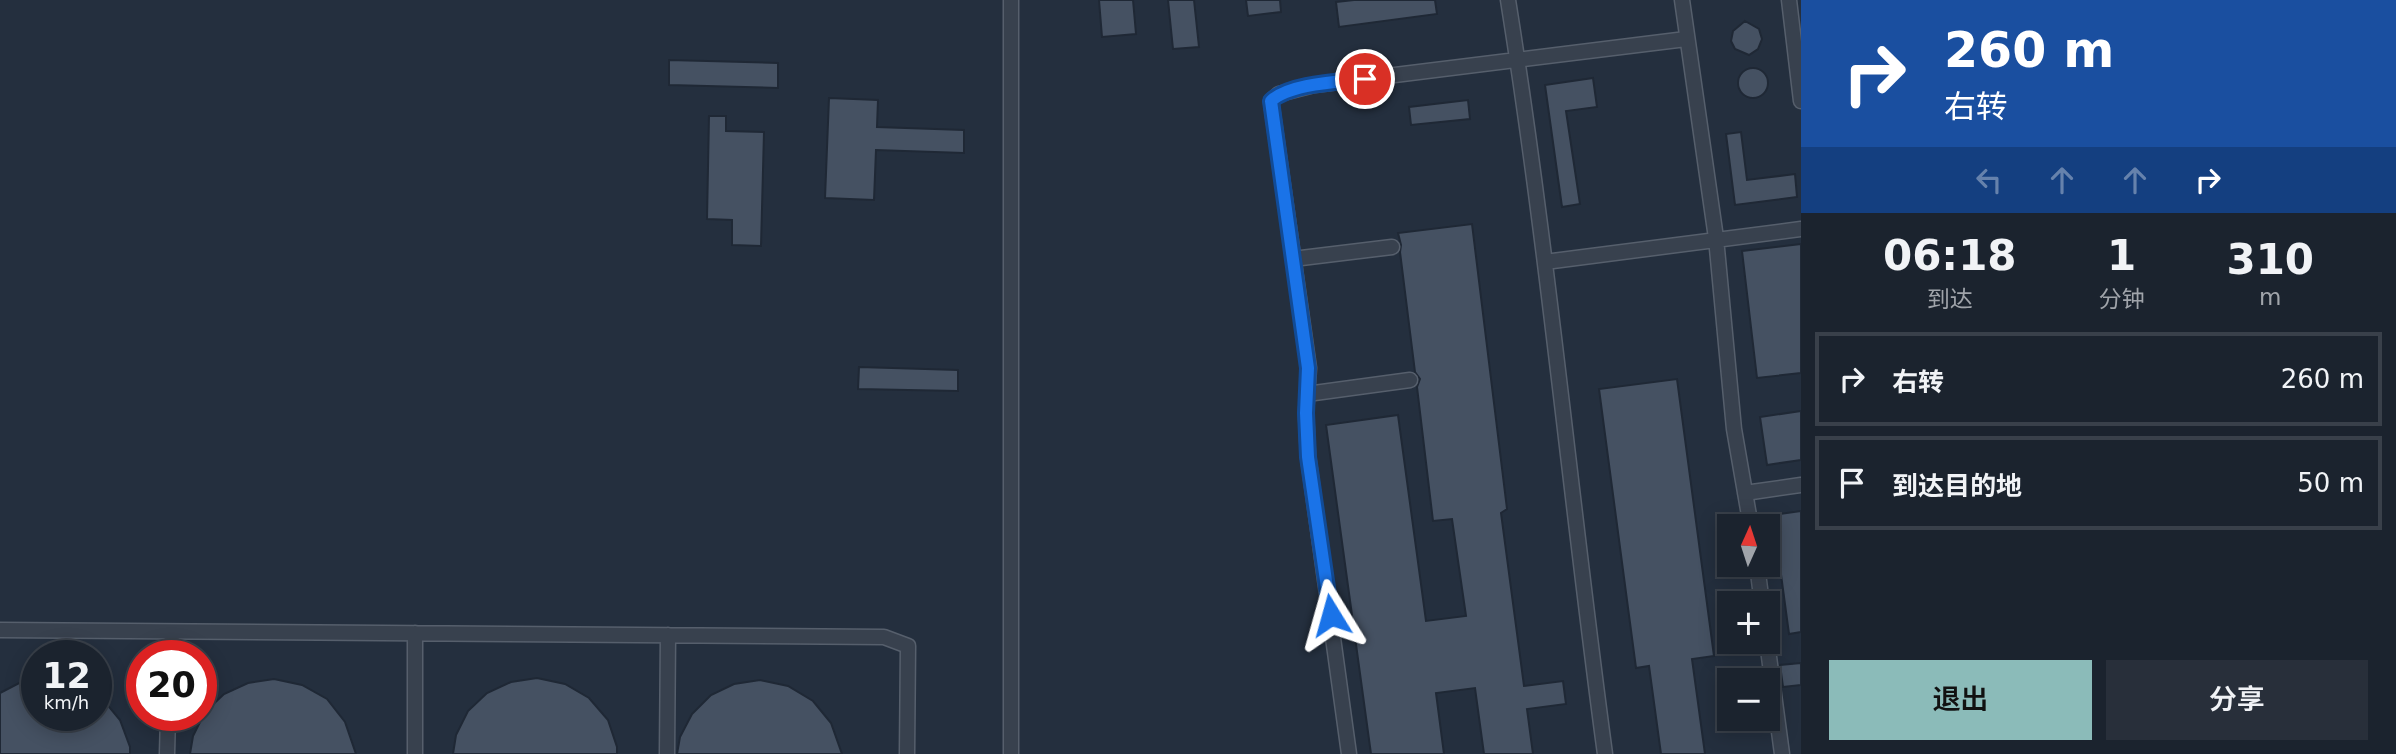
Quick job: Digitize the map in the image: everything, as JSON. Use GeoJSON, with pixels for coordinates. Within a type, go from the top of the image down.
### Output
{"type":"FeatureCollection","features":[{"type":"Feature","properties":{"kind":"street"},"geometry":{"type":"LineString","coordinates":[[1011,0],[1011,754]]}},
{"type":"Feature","properties":{"kind":"street"},"geometry":{"type":"LineString","coordinates":[[1508,0],[1545,262],[1605,754]]}},
{"type":"Feature","properties":{"kind":"street"},"geometry":{"type":"LineString","coordinates":[[1682,0],[1716,238],[1734,429],[1749,514]]}},
{"type":"Feature","properties":{"kind":"street"},"geometry":{"type":"LineString","coordinates":[[1789,0],[1801,101]]}},
{"type":"Feature","properties":{"kind":"street"},"geometry":{"type":"LineString","coordinates":[[1349,754],[1308,457],[1308,368],[1271,101],[1279,94],[1314,85],[1686,39]]}},
{"type":"Feature","properties":{"kind":"street"},"geometry":{"type":"LineString","coordinates":[[1545,262],[1801,229]]}},
{"type":"Feature","properties":{"kind":"street"},"geometry":{"type":"LineString","coordinates":[[1293,259],[1392,247]]}},
{"type":"Feature","properties":{"kind":"street"},"geometry":{"type":"LineString","coordinates":[[1307,394],[1410,380]]}},
{"type":"Feature","properties":{"kind":"street"},"geometry":{"type":"LineString","coordinates":[[1745,493],[1801,485]]}},
{"type":"Feature","properties":{"kind":"street"},"geometry":{"type":"LineString","coordinates":[[0,630],[884,637],[908,646],[907,754]]}},
{"type":"Feature","properties":{"kind":"street"},"geometry":{"type":"LineString","coordinates":[[172,632],[172,640]]}},
{"type":"Feature","properties":{"kind":"street"},"geometry":{"type":"LineString","coordinates":[[415,633],[415,754]]}},
{"type":"Feature","properties":{"kind":"street"},"geometry":{"type":"LineString","coordinates":[[667,754],[668,635]]}},
{"type":"Feature","properties":{"kind":"street"},"geometry":{"type":"LineString","coordinates":[[1769,654],[1782,754]]}},
{"type":"Feature","properties":{"kind":"street"},"geometry":{"type":"LineString","coordinates":[[167,754],[168,731]]}},
{"type":"Feature","properties":{"kind":"building"},"geometry":{"type":"Polygon","coordinates":[[[1099,0],[1133,0],[1136,34],[1102,37],[1099,0]]]}},
{"type":"Feature","properties":{"kind":"building"},"geometry":{"type":"Polygon","coordinates":[[[1168,0],[1194,0],[1199,47],[1173,49],[1168,0]]]}},
{"type":"Feature","properties":{"kind":"building"},"geometry":{"type":"Polygon","coordinates":[[[1246,0],[1280,0],[1281,12],[1248,16],[1246,0]]]}},
{"type":"Feature","properties":{"kind":"building"},"geometry":{"type":"Polygon","coordinates":[[[1435,0],[1437,14],[1339,27],[1336,2],[1435,0]]]}},
{"type":"Feature","properties":{"kind":"building"},"geometry":{"type":"Polygon","coordinates":[[[1745,21],[1759,29],[1762,39],[1758,49],[1749,55],[1735,49],[1731,41],[1733,31],[1745,21]]]}},
{"type":"Feature","properties":{"kind":"building"},"geometry":{"type":"Polygon","coordinates":[[[669,60],[778,63],[778,88],[669,85],[669,60]]]}},
{"type":"Feature","properties":{"kind":"building"},"geometry":{"type":"Polygon","coordinates":[[[1753,68],[1764,72],[1768,83],[1764,94],[1753,98],[1742,94],[1738,83],[1742,72],[1753,68]]]}},
{"type":"Feature","properties":{"kind":"building"},"geometry":{"type":"Polygon","coordinates":[[[1593,78],[1597,107],[1566,111],[1580,204],[1562,207],[1545,85],[1593,78]]]}},
{"type":"Feature","properties":{"kind":"building"},"geometry":{"type":"Polygon","coordinates":[[[829,98],[878,100],[877,127],[964,130],[964,153],[876,150],[874,200],[825,198],[829,98]]]}},
{"type":"Feature","properties":{"kind":"building"},"geometry":{"type":"Polygon","coordinates":[[[1468,100],[1470,119],[1411,125],[1409,107],[1468,100]]]}},
{"type":"Feature","properties":{"kind":"building"},"geometry":{"type":"Polygon","coordinates":[[[709,116],[726,116],[726,131],[764,132],[761,246],[732,245],[732,220],[707,219],[709,116]]]}},
{"type":"Feature","properties":{"kind":"building"},"geometry":{"type":"Polygon","coordinates":[[[1741,132],[1747,180],[1795,174],[1797,197],[1735,205],[1726,134],[1741,132]]]}},
{"type":"Feature","properties":{"kind":"building"},"geometry":{"type":"Polygon","coordinates":[[[1472,224],[1507,509],[1501,513],[1524,686],[1563,681],[1566,704],[1527,709],[1533,754],[1484,754],[1475,688],[1436,693],[1444,754],[1371,754],[1326,425],[1398,415],[1426,621],[1466,616],[1452,519],[1433,521],[1417,387],[1420,379],[1415,372],[1398,233],[1472,224]]]}},
{"type":"Feature","properties":{"kind":"building"},"geometry":{"type":"Polygon","coordinates":[[[1801,244],[1801,373],[1757,378],[1742,251],[1801,244]]]}},
{"type":"Feature","properties":{"kind":"building"},"geometry":{"type":"Polygon","coordinates":[[[859,367],[958,370],[958,391],[858,389],[859,367]]]}},
{"type":"Feature","properties":{"kind":"building"},"geometry":{"type":"Polygon","coordinates":[[[1677,379],[1714,656],[1692,659],[1705,754],[1661,754],[1649,666],[1636,668],[1599,389],[1677,379]]]}},
{"type":"Feature","properties":{"kind":"building"},"geometry":{"type":"Polygon","coordinates":[[[1801,411],[1801,460],[1767,465],[1760,417],[1801,411]]]}},
{"type":"Feature","properties":{"kind":"building"},"geometry":{"type":"Polygon","coordinates":[[[1801,511],[1801,632],[1789,634],[1780,567],[1780,514],[1801,511]]]}},
{"type":"Feature","properties":{"kind":"building"},"geometry":{"type":"Polygon","coordinates":[[[1801,663],[1801,685],[1783,687],[1780,665],[1801,663]]]}},
{"type":"Feature","properties":{"kind":"building"},"geometry":{"type":"Polygon","coordinates":[[[537,678],[565,684],[589,698],[608,720],[617,754],[453,754],[456,735],[468,711],[487,693],[511,682],[537,678]]]}},
{"type":"Feature","properties":{"kind":"building"},"geometry":{"type":"Polygon","coordinates":[[[274,679],[302,685],[327,699],[345,722],[356,754],[190,754],[196,731],[217,731],[217,701],[224,694],[248,683],[274,679]]]}},
{"type":"Feature","properties":{"kind":"building"},"geometry":{"type":"Polygon","coordinates":[[[760,680],[788,686],[813,701],[831,723],[842,754],[677,754],[680,737],[692,714],[711,695],[734,684],[760,680]]]}},
{"type":"Feature","properties":{"kind":"building"},"geometry":{"type":"Polygon","coordinates":[[[21,682],[21,731],[112,731],[112,710],[120,720],[130,754],[0,754],[0,693],[21,682]]]}},
{"type":"Feature","properties":{"kind":"route"},"geometry":{"type":"LineString","coordinates":[[1331,615],[1308,457],[1308,368],[1271,101],[1279,94],[1314,85],[1365,79]]}}]}
